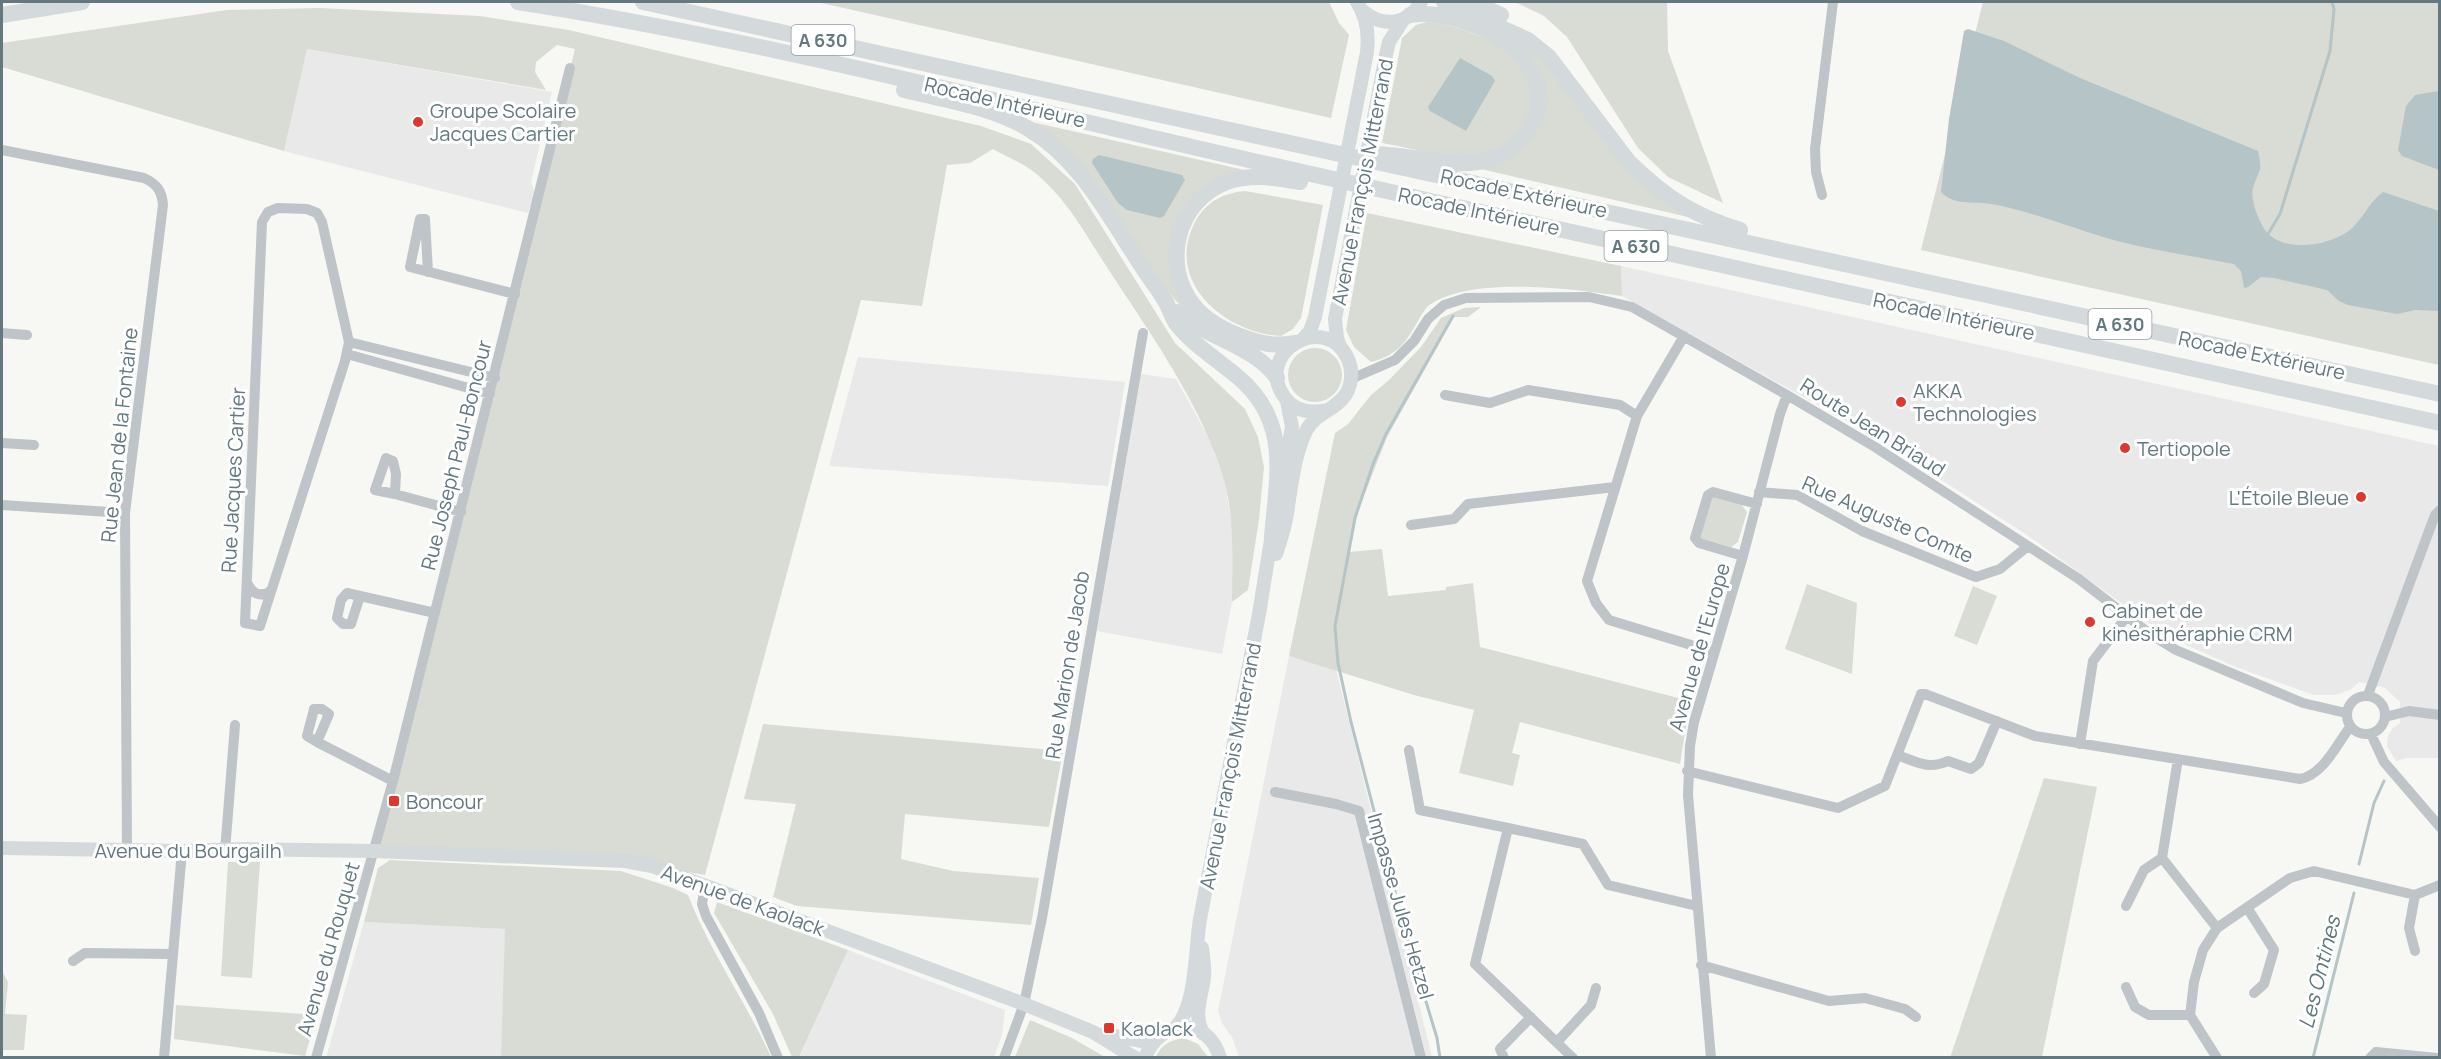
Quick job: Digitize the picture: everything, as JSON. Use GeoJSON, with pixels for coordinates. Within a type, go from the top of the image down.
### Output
{"type":"FeatureCollection","features":[{"type":"Feature","properties":{"kind":"highway"},"geometry":{"type":"LineString","coordinates":[[2,15],[82,2]]}},
{"type":"Feature","properties":{"kind":"highway","name":"Rocade Intérieure"},"geometry":{"type":"LineString","coordinates":[[518,2],[667,27],[833,63],[1045,110],[1257,162],[2439,423]]}},
{"type":"Feature","properties":{"kind":"highway","name":"Rocade Extérieure"},"geometry":{"type":"LineString","coordinates":[[643,2],[1688,228],[1801,255],[2439,394]]}},
{"type":"Feature","properties":{"kind":"highway"},"geometry":{"type":"LineString","coordinates":[[1444,2],[1528,40],[1549,57],[1629,162],[1675,201],[1692,213],[1717,223],[1788,243],[1801,255]]}},
{"type":"Feature","properties":{"kind":"highway"},"geometry":{"type":"LineString","coordinates":[[1472,2],[1532,32],[1559,61],[1576,90]]}},
{"type":"Feature","properties":{"kind":"highway"},"geometry":{"type":"LineString","coordinates":[[1343,154],[1393,153],[1436,160],[1480,162],[1507,153],[1519,142],[1535,118],[1538,89],[1524,59],[1509,43],[1496,35],[1459,20],[1434,13],[1407,18]]}},
{"type":"Feature","properties":{"kind":"highway"},"geometry":{"type":"LineString","coordinates":[[833,63],[849,76],[990,111],[1030,129],[1051,145],[1088,186],[1164,299],[1176,322],[1188,336],[1252,390],[1264,407],[1274,429],[1278,454],[1272,537]]}},
{"type":"Feature","properties":{"kind":"highway"},"geometry":{"type":"LineString","coordinates":[[1298,341],[1282,346],[1266,345],[1233,334],[1220,327],[1194,306],[1182,288],[1176,264],[1178,234],[1185,217],[1202,196],[1228,182],[1260,177],[1469,208]]}},
{"type":"Feature","properties":{"kind":"highway"},"geometry":{"type":"LineString","coordinates":[[1164,299],[1194,325],[1271,368],[1277,378]]}},
{"type":"Feature","properties":{"kind":"main road","name":"Avenue François Mitterrand"},"geometry":{"type":"LineString","coordinates":[[1350,362],[1336,338],[1335,319],[1373,122],[1389,42],[1421,2]]}},
{"type":"Feature","properties":{"kind":"main road","name":"Avenue François Mitterrand"},"geometry":{"type":"LineString","coordinates":[[1360,6],[1371,18],[1382,22],[1407,18]]}},
{"type":"Feature","properties":{"kind":"main road","name":"Avenue François Mitterrand"},"geometry":{"type":"LineString","coordinates":[[1175,1028],[1185,1018],[1187,1010],[1200,919],[1259,614],[1292,427],[1287,401],[1280,390],[1277,378],[1281,358],[1310,331],[1315,317],[1368,39],[1360,6]]}},
{"type":"Feature","properties":{"kind":"main road"},"geometry":{"type":"LineString","coordinates":[[1298,341],[1322,338],[1340,347]]}},
{"type":"Feature","properties":{"kind":"main road"},"geometry":{"type":"LineString","coordinates":[[1350,362],[1351,379]]}},
{"type":"Feature","properties":{"kind":"main road","name":"Avenue François Mitterrand"},"geometry":{"type":"LineString","coordinates":[[1259,614],[1281,539],[1288,507],[1290,481],[1306,430],[1314,419],[1338,404],[1346,394],[1351,379]]}},
{"type":"Feature","properties":{"kind":"main road"},"geometry":{"type":"LineString","coordinates":[[1287,401],[1306,411],[1327,410]]}},
{"type":"Feature","properties":{"kind":"main road","name":"Avenue du Bourgailh"},"geometry":{"type":"LineString","coordinates":[[2,848],[182,851],[375,850]]}},
{"type":"Feature","properties":{"kind":"main road","name":"Avenue de Kaolack"},"geometry":{"type":"LineString","coordinates":[[375,850],[625,861],[652,866],[1024,1004],[1093,1032],[1135,1058]]}},
{"type":"Feature","properties":{"kind":"main road","name":"Avenue François Mitterrand"},"geometry":{"type":"LineString","coordinates":[[1200,919],[1204,974],[1198,1020],[1204,1034]]}},
{"type":"Feature","properties":{"kind":"main road"},"geometry":{"type":"LineString","coordinates":[[1145,1058],[1156,1038],[1175,1028],[1190,1028],[1204,1034],[1214,1043],[1220,1058]]}},
{"type":"Feature","properties":{"kind":"main road","name":"Avenue de Kaolack"},"geometry":{"type":"LineString","coordinates":[[1093,1032],[1141,1041],[1156,1038]]}},
{"type":"Feature","properties":{"kind":"street"},"geometry":{"type":"LineString","coordinates":[[1822,195],[1816,172],[1815,149],[1833,2]]}},
{"type":"Feature","properties":{"kind":"street","name":"Rue Joseph Paul-Boncour"},"geometry":{"type":"LineString","coordinates":[[375,850],[495,378],[570,68]]}},
{"type":"Feature","properties":{"kind":"street","name":"Rue Jean de la Fontaine"},"geometry":{"type":"LineString","coordinates":[[2,150],[144,178],[153,182],[162,197],[163,205],[125,513],[127,850]]}},
{"type":"Feature","properties":{"kind":"street","name":"Rue Jacques Cartier"},"geometry":{"type":"LineString","coordinates":[[278,208],[307,209],[317,213],[322,222],[349,342],[347,354],[260,626],[245,622],[262,222],[268,212],[278,208]]}},
{"type":"Feature","properties":{"kind":"street"},"geometry":{"type":"LineString","coordinates":[[428,272],[515,294]]}},
{"type":"Feature","properties":{"kind":"street","name":"Route Jean Briaud"},"geometry":{"type":"LineString","coordinates":[[1351,379],[1372,369],[1385,366],[1404,353],[1428,319],[1444,305],[1466,298],[1589,297],[1632,307],[1875,447],[2079,579],[2150,634],[2184,654],[2303,703],[2346,713]]}},
{"type":"Feature","properties":{"kind":"street"},"geometry":{"type":"LineString","coordinates":[[2,333],[27,335]]}},
{"type":"Feature","properties":{"kind":"street","name":"Rue Marion de Jacob"},"geometry":{"type":"LineString","coordinates":[[1004,1058],[1024,1004],[1049,877],[1143,333]]}},
{"type":"Feature","properties":{"kind":"street"},"geometry":{"type":"LineString","coordinates":[[1684,336],[1636,416],[1587,581],[1596,603],[1609,620],[1714,652]]}},
{"type":"Feature","properties":{"kind":"street"},"geometry":{"type":"LineString","coordinates":[[349,342],[495,378]]}},
{"type":"Feature","properties":{"kind":"street"},"geometry":{"type":"LineString","coordinates":[[347,354],[490,394]]}},
{"type":"Feature","properties":{"kind":"street"},"geometry":{"type":"LineString","coordinates":[[1350,362],[1372,369]]}},
{"type":"Feature","properties":{"kind":"street"},"geometry":{"type":"LineString","coordinates":[[1445,396],[1490,403],[1528,390],[1620,405],[1636,416]]}},
{"type":"Feature","properties":{"kind":"street","name":"Avenue de l'Europe"},"geometry":{"type":"LineString","coordinates":[[1711,1058],[1701,965],[1688,771],[1694,722],[1787,395]]}},
{"type":"Feature","properties":{"kind":"street"},"geometry":{"type":"LineString","coordinates":[[2,443],[34,445]]}},
{"type":"Feature","properties":{"kind":"street"},"geometry":{"type":"LineString","coordinates":[[1411,525],[1454,519],[1468,504],[1615,487]]}},
{"type":"Feature","properties":{"kind":"street"},"geometry":{"type":"LineString","coordinates":[[1743,556],[1699,543],[1695,538],[1708,495],[1713,492],[1757,504]]}},
{"type":"Feature","properties":{"kind":"street","name":"Rue Auguste Comte"},"geometry":{"type":"LineString","coordinates":[[1759,492],[1797,495],[1862,531],[1976,577],[2000,568],[2028,546]]}},
{"type":"Feature","properties":{"kind":"street"},"geometry":{"type":"LineString","coordinates":[[394,494],[461,512]]}},
{"type":"Feature","properties":{"kind":"street"},"geometry":{"type":"LineString","coordinates":[[2,505],[125,513]]}},
{"type":"Feature","properties":{"kind":"street"},"geometry":{"type":"LineString","coordinates":[[2368,695],[2435,515],[2439,510]]}},
{"type":"Feature","properties":{"kind":"street"},"geometry":{"type":"LineString","coordinates":[[246,583],[256,594],[268,593],[272,589]]}},
{"type":"Feature","properties":{"kind":"street"},"geometry":{"type":"LineString","coordinates":[[360,596],[435,613]]}},
{"type":"Feature","properties":{"kind":"street"},"geometry":{"type":"LineString","coordinates":[[2080,744],[2093,661],[2127,616]]}},
{"type":"Feature","properties":{"kind":"street"},"geometry":{"type":"LineString","coordinates":[[1688,771],[1838,808],[1885,786],[1921,694],[2035,736],[2300,779],[2310,777],[2318,770],[2350,726]]}},
{"type":"Feature","properties":{"kind":"street"},"geometry":{"type":"LineString","coordinates":[[2368,695],[2378,699],[2384,706],[2385,717],[2382,726],[2371,734],[2361,734],[2350,726],[2346,713],[2354,699],[2368,695]]}},
{"type":"Feature","properties":{"kind":"street"},"geometry":{"type":"LineString","coordinates":[[2385,717],[2409,711],[2439,715]]}},
{"type":"Feature","properties":{"kind":"street"},"geometry":{"type":"LineString","coordinates":[[1897,755],[1928,766],[1936,766],[1948,761],[1971,769],[1979,763],[1997,721]]}},
{"type":"Feature","properties":{"kind":"street"},"geometry":{"type":"LineString","coordinates":[[225,851],[235,725]]}},
{"type":"Feature","properties":{"kind":"street"},"geometry":{"type":"LineString","coordinates":[[2371,734],[2384,762],[2439,827]]}},
{"type":"Feature","properties":{"kind":"street"},"geometry":{"type":"LineString","coordinates":[[317,742],[393,781]]}},
{"type":"Feature","properties":{"kind":"street"},"geometry":{"type":"LineString","coordinates":[[1409,750],[1420,810],[1583,844],[1608,885],[1697,906]]}},
{"type":"Feature","properties":{"kind":"street"},"geometry":{"type":"LineString","coordinates":[[2126,906],[2144,870],[2162,858],[2178,759]]}},
{"type":"Feature","properties":{"kind":"street","name":"Impasse Jules Hetzel"},"geometry":{"type":"LineString","coordinates":[[1275,792],[1359,811],[1421,1058]]}},
{"type":"Feature","properties":{"kind":"street"},"geometry":{"type":"LineString","coordinates":[[1508,828],[1475,964],[1574,1058]]}},
{"type":"Feature","properties":{"kind":"street","name":"Avenue du Rouquet"},"geometry":{"type":"LineString","coordinates":[[316,1058],[375,850]]}},
{"type":"Feature","properties":{"kind":"street"},"geometry":{"type":"LineString","coordinates":[[164,1058],[182,851]]}},
{"type":"Feature","properties":{"kind":"street"},"geometry":{"type":"LineString","coordinates":[[2162,858],[2217,928]]}},
{"type":"Feature","properties":{"kind":"street"},"geometry":{"type":"LineString","coordinates":[[2217,1058],[2190,1015],[2194,982],[2204,950],[2217,928],[2248,909],[2290,878],[2314,871],[2415,895],[2439,885]]}},
{"type":"Feature","properties":{"kind":"street"},"geometry":{"type":"LineString","coordinates":[[705,886],[702,904],[706,916],[759,1013],[778,1058]]}},
{"type":"Feature","properties":{"kind":"street"},"geometry":{"type":"LineString","coordinates":[[2415,895],[2409,928],[2415,951]]}},
{"type":"Feature","properties":{"kind":"street"},"geometry":{"type":"LineString","coordinates":[[2248,909],[2274,950],[2264,984],[2254,993]]}},
{"type":"Feature","properties":{"kind":"street"},"geometry":{"type":"LineString","coordinates":[[73,960],[85,953],[172,954]]}},
{"type":"Feature","properties":{"kind":"street"},"geometry":{"type":"LineString","coordinates":[[1701,965],[1829,1000],[1865,998],[1905,1009],[1916,1017]]}},
{"type":"Feature","properties":{"kind":"street"},"geometry":{"type":"LineString","coordinates":[[2126,987],[2135,1007],[2149,1015],[2190,1015]]}},
{"type":"Feature","properties":{"kind":"street"},"geometry":{"type":"LineString","coordinates":[[1557,1042],[1591,1005],[1596,988]]}},
{"type":"Feature","properties":{"kind":"street"},"geometry":{"type":"LineString","coordinates":[[1504,1058],[1500,1049],[1531,1017]]}},
{"type":"Feature","properties":{"kind":"street"},"geometry":{"type":"LineString","coordinates":[[2370,1058],[2376,1052],[2437,1058]]}},
{"type":"Feature","properties":{"kind":"shaded area"},"geometry":{"type":"Polygon","coordinates":[[[817,2],[1329,2],[1339,23],[1349,35],[1331,118],[817,2]]]}},
{"type":"Feature","properties":{"kind":"shaded area"},"geometry":{"type":"Polygon","coordinates":[[[1515,2],[1667,2],[1668,51],[1723,203],[1668,177],[1638,148],[1567,37],[1544,16],[1515,2]]]}},
{"type":"Feature","properties":{"kind":"shaded area"},"geometry":{"type":"Polygon","coordinates":[[[1983,2],[2439,2],[2439,365],[1921,250],[1983,2]]]}},
{"type":"Feature","properties":{"kind":"shaded area"},"geometry":{"type":"Polygon","coordinates":[[[319,8],[480,16],[569,30],[981,126],[1031,144],[1075,184],[1175,343],[1245,409],[1258,437],[1264,467],[1248,590],[1232,602],[1232,528],[1225,484],[1216,455],[1189,397],[1155,340],[1067,206],[1035,173],[993,149],[970,163],[947,165],[922,306],[861,300],[705,875],[652,866],[375,851],[575,49],[557,45],[536,62],[535,72],[546,90],[307,49],[284,151],[2,67],[2,43],[227,10],[319,8]]]}},
{"type":"Feature","properties":{"kind":"shaded area"},"geometry":{"type":"Polygon","coordinates":[[[1427,22],[1466,31],[1487,40],[1505,51],[1520,66],[1530,82],[1532,101],[1525,122],[1512,139],[1500,149],[1482,155],[1453,156],[1382,143],[1402,38],[1416,25],[1427,22]]]}},
{"type":"Feature","properties":{"kind":"shaded area"},"geometry":{"type":"Polygon","coordinates":[[[1968,29],[2004,41],[2080,78],[2258,151],[2260,167],[2252,192],[2255,207],[2265,230],[2273,238],[2283,242],[2306,245],[2341,236],[2355,226],[2383,192],[2439,211],[2439,311],[2415,310],[2397,314],[2348,305],[2339,301],[2327,290],[2274,278],[2261,277],[2244,288],[2241,271],[2234,264],[2121,242],[2013,209],[1990,204],[1960,202],[1947,197],[1941,192],[1949,119],[1964,31],[1968,29]]]}},
{"type":"Feature","properties":{"kind":"shaded area"},"geometry":{"type":"Polygon","coordinates":[[[1503,34],[1536,52],[1688,217],[1481,169],[1543,107],[1503,34]]]}},
{"type":"Feature","properties":{"kind":"shaded area","name":"Groupe Scolaire Jacques Cartier"},"geometry":{"type":"Polygon","coordinates":[[[307,49],[552,92],[531,182],[535,193],[528,213],[284,151],[307,49]]]}},
{"type":"Feature","properties":{"kind":"shaded area"},"geometry":{"type":"Polygon","coordinates":[[[1460,58],[1492,76],[1495,81],[1466,131],[1430,111],[1428,107],[1460,58]]]}},
{"type":"Feature","properties":{"kind":"shaded area"},"geometry":{"type":"Polygon","coordinates":[[[2440,91],[2439,170],[2402,156],[2398,150],[2406,106],[2415,95],[2440,91]]]}},
{"type":"Feature","properties":{"kind":"shaded area"},"geometry":{"type":"Polygon","coordinates":[[[1032,122],[1249,171],[1183,208],[1176,222],[1171,238],[1200,324],[1174,299],[1150,265],[1032,122]]]}},
{"type":"Feature","properties":{"kind":"shaded area"},"geometry":{"type":"Polygon","coordinates":[[[1099,155],[1182,175],[1185,180],[1164,216],[1160,218],[1127,210],[1118,203],[1092,163],[1093,159],[1099,155]]]}},
{"type":"Feature","properties":{"kind":"shaded area"},"geometry":{"type":"Polygon","coordinates":[[[1245,191],[1323,205],[1301,318],[1293,329],[1281,336],[1260,333],[1240,326],[1222,315],[1206,301],[1194,285],[1188,266],[1187,246],[1198,216],[1215,200],[1245,191]]]}},
{"type":"Feature","properties":{"kind":"shaded area"},"geometry":{"type":"Polygon","coordinates":[[[1367,213],[1621,266],[1622,296],[1550,288],[1495,287],[1446,296],[1428,306],[1399,348],[1371,362],[1354,347],[1346,330],[1367,213]]]}},
{"type":"Feature","properties":{"kind":"shaded area"},"geometry":{"type":"Polygon","coordinates":[[[1621,266],[2439,446],[2439,758],[2407,758],[2396,761],[2387,746],[2388,736],[2400,723],[2400,702],[2385,688],[2359,682],[2350,690],[2335,695],[2314,695],[2236,667],[2168,637],[2027,535],[1870,434],[1622,296],[1621,266]]]}},
{"type":"Feature","properties":{"kind":"shaded area"},"geometry":{"type":"Polygon","coordinates":[[[1481,307],[1468,317],[1454,317],[1387,437],[1358,511],[1349,552],[1382,549],[1388,596],[1446,590],[1446,587],[1473,583],[1480,647],[1690,701],[1680,764],[1520,722],[1512,753],[1520,755],[1513,786],[1459,773],[1474,710],[1414,695],[1289,656],[1335,433],[1348,424],[1371,395],[1421,347],[1441,318],[1464,308],[1481,307]]]}},
{"type":"Feature","properties":{"kind":"shaded area"},"geometry":{"type":"Polygon","coordinates":[[[1310,348],[1320,348],[1330,352],[1338,360],[1342,375],[1338,390],[1330,398],[1320,402],[1310,402],[1300,398],[1292,390],[1288,380],[1288,370],[1292,360],[1300,352],[1310,348]]]}},
{"type":"Feature","properties":{"kind":"shaded area"},"geometry":{"type":"Polygon","coordinates":[[[858,357],[1125,382],[1108,486],[829,466],[858,357]]]}},
{"type":"Feature","properties":{"kind":"shaded area"},"geometry":{"type":"Polygon","coordinates":[[[1141,374],[1176,379],[1211,442],[1225,484],[1233,532],[1232,602],[1222,654],[1097,631],[1141,374]]]}},
{"type":"Feature","properties":{"kind":"shaded area"},"geometry":{"type":"Polygon","coordinates":[[[1715,496],[1741,504],[1747,512],[1738,542],[1731,547],[1702,539],[1700,536],[1712,498],[1715,496]]]}},
{"type":"Feature","properties":{"kind":"shaded area"},"geometry":{"type":"Polygon","coordinates":[[[1807,584],[1857,603],[1852,674],[1785,649],[1807,584]]]}},
{"type":"Feature","properties":{"kind":"shaded area"},"geometry":{"type":"Polygon","coordinates":[[[1973,586],[1997,596],[1977,645],[1954,636],[1973,586]]]}},
{"type":"Feature","properties":{"kind":"shaded area"},"geometry":{"type":"Polygon","coordinates":[[[1289,656],[1336,669],[1432,1057],[1239,1057],[1232,1037],[1222,1023],[1218,1011],[1289,656]]]}},
{"type":"Feature","properties":{"kind":"shaded area"},"geometry":{"type":"Polygon","coordinates":[[[763,724],[1063,751],[1049,827],[905,814],[901,859],[953,871],[1039,878],[1031,925],[797,906],[773,897],[796,804],[744,799],[763,724]]]}},
{"type":"Feature","properties":{"kind":"shaded area"},"geometry":{"type":"Polygon","coordinates":[[[2044,778],[2097,787],[2042,1057],[1950,1058],[2044,778]]]}},
{"type":"Feature","properties":{"kind":"shaded area"},"geometry":{"type":"Polygon","coordinates":[[[390,860],[621,871],[688,895],[707,937],[771,1057],[501,1057],[505,929],[364,922],[378,868],[390,860]]]}},
{"type":"Feature","properties":{"kind":"shaded area"},"geometry":{"type":"Polygon","coordinates":[[[228,862],[260,862],[252,978],[221,976],[228,862]]]}},
{"type":"Feature","properties":{"kind":"shaded area"},"geometry":{"type":"Polygon","coordinates":[[[717,902],[848,950],[799,1057],[792,1057],[773,1014],[714,913],[717,902]]]}},
{"type":"Feature","properties":{"kind":"shaded area"},"geometry":{"type":"Polygon","coordinates":[[[364,922],[506,929],[501,1057],[326,1058],[364,922]]]}},
{"type":"Feature","properties":{"kind":"shaded area"},"geometry":{"type":"Polygon","coordinates":[[[848,950],[1005,1010],[1002,1035],[994,1057],[799,1058],[848,950]]]}},
{"type":"Feature","properties":{"kind":"shaded area"},"geometry":{"type":"Polygon","coordinates":[[[2,971],[8,982],[5,1014],[27,1015],[24,1050],[2,1050],[2,971]]]}},
{"type":"Feature","properties":{"kind":"shaded area"},"geometry":{"type":"Polygon","coordinates":[[[176,1005],[317,1015],[305,1056],[174,1039],[176,1005]]]}},
{"type":"Feature","properties":{"kind":"shaded area"},"geometry":{"type":"Polygon","coordinates":[[[1030,1020],[1072,1038],[1105,1057],[1015,1057],[1030,1020]]]}},
{"type":"Feature","properties":{"kind":"shaded area"},"geometry":{"type":"Polygon","coordinates":[[[1184,1038],[1198,1044],[1208,1057],[1156,1057],[1167,1044],[1184,1038]]]}},
{"type":"Feature","properties":{"kind":"waterway"},"geometry":{"type":"LineString","coordinates":[[2268,234],[2280,214],[2330,51],[2334,9],[2332,2]]}},
{"type":"Feature","properties":{"kind":"waterway"},"geometry":{"type":"LineString","coordinates":[[1440,1058],[1437,1038],[1408,942],[1351,722],[1338,663],[1335,626],[1355,518],[1373,464],[1386,434],[1453,316]]}},
{"type":"Feature","properties":{"kind":"waterway","name":"Les Ontines"},"geometry":{"type":"LineString","coordinates":[[2359,864],[2374,803],[2384,781]]}},
{"type":"Feature","properties":{"kind":"waterway","name":"Les Ontines"},"geometry":{"type":"LineString","coordinates":[[2313,1058],[2354,893]]}},
{"type":"Feature","properties":{"kind":"place","name":"Groupe Scolaire Jacques Cartier"},"geometry":{"type":"Point","coordinates":[418,122]}},
{"type":"Feature","properties":{"kind":"place","name":"AKKA Technologies"},"geometry":{"type":"Point","coordinates":[1901,402]}},
{"type":"Feature","properties":{"kind":"place","name":"Tertiopole"},"geometry":{"type":"Point","coordinates":[2125,448]}},
{"type":"Feature","properties":{"kind":"place","name":"L'Étoile Bleue"},"geometry":{"type":"Point","coordinates":[2361,497]}},
{"type":"Feature","properties":{"kind":"place","name":"Cabinet de kinésithéraphie CRM"},"geometry":{"type":"Point","coordinates":[2090,622]}},
{"type":"Feature","properties":{"kind":"place","name":"Boncour"},"geometry":{"type":"Point","coordinates":[394,801]}},
{"type":"Feature","properties":{"kind":"place","name":"Kaolack"},"geometry":{"type":"Point","coordinates":[1109,1028]}}]}
